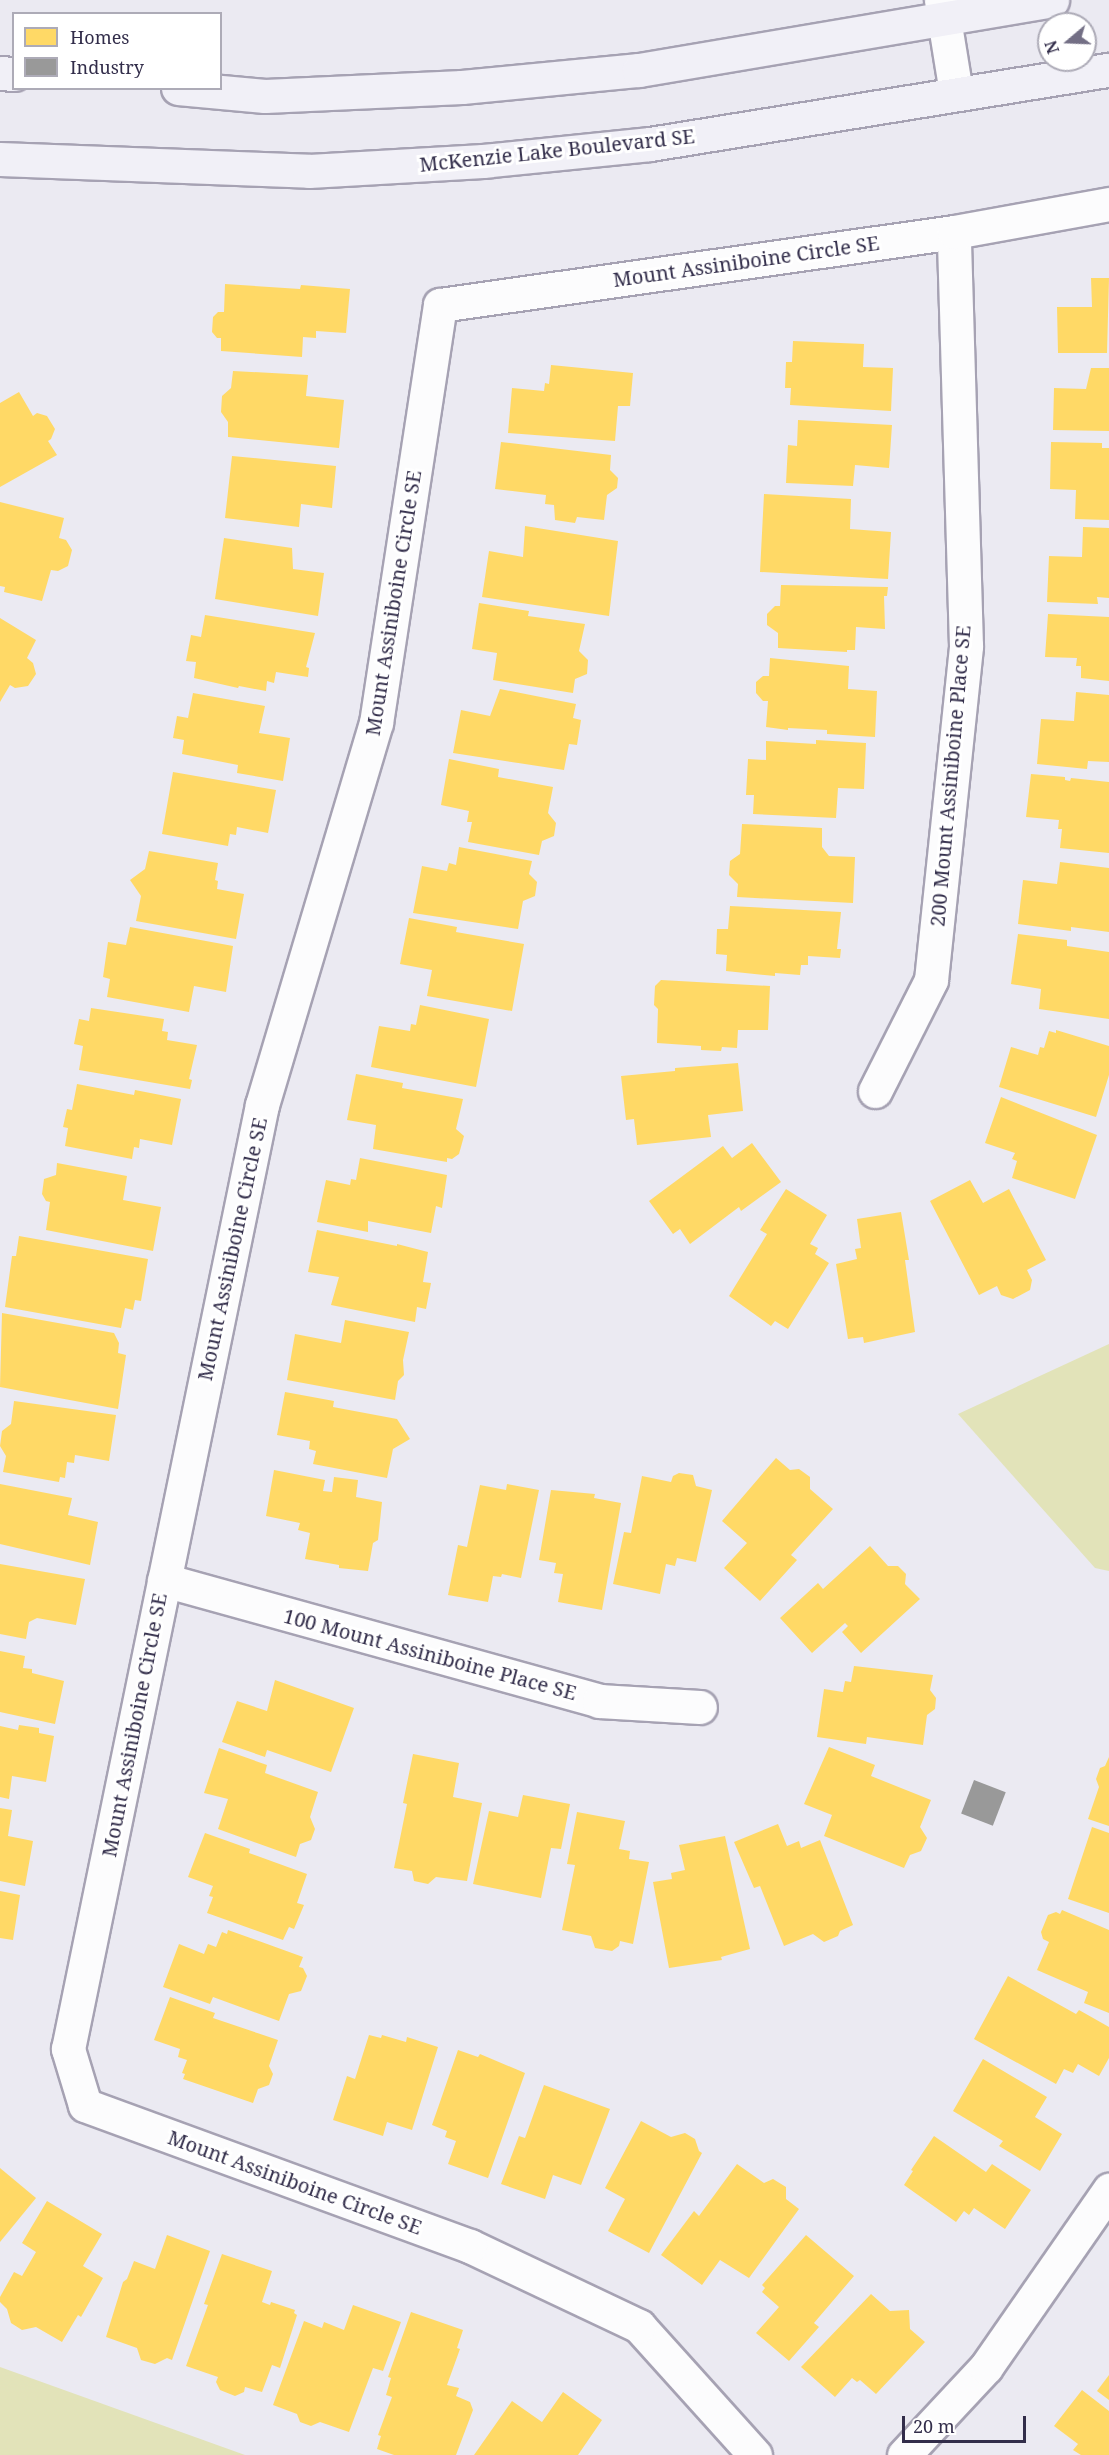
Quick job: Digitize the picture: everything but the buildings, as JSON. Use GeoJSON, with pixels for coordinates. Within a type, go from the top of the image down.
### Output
{"type":"FeatureCollection","features":[{"type":"Feature","properties":{"kind":"main road"},"geometry":{"type":"LineString","coordinates":[[200,90],[265,96],[473,86],[639,70],[943,10],[1052,0]]}},
{"type":"Feature","properties":{"kind":"main road","name":"McKenzie Lake Boulevard SE"},"geometry":{"type":"LineString","coordinates":[[0,159],[309,171],[483,161],[650,144],[1109,70]]}},
{"type":"Feature","properties":{"kind":"street"},"geometry":{"type":"LineString","coordinates":[[943,10],[956,93]]}},
{"type":"Feature","properties":{"kind":"street","name":"Mount Assiniboine Circle SE"},"geometry":{"type":"LineString","coordinates":[[755,2455],[639,2326],[470,2246],[85,2105],[68,2049],[262,1105],[376,723],[440,305],[954,232],[1109,204]]}},
{"type":"Feature","properties":{"kind":"street","name":"200 Mount Assiniboine Place SE"},"geometry":{"type":"LineString","coordinates":[[875,1091],[931,980],[966,646],[954,232]]}},
{"type":"Feature","properties":{"kind":"street","name":"100 Mount Assiniboine Place SE"},"geometry":{"type":"LineString","coordinates":[[164,1580],[599,1701],[700,1707]]}},
{"type":"Feature","properties":{"kind":"street"},"geometry":{"type":"LineString","coordinates":[[904,2455],[986,2367],[1109,2190]]}},
{"type":"Feature","properties":{"kind":"green space"},"geometry":{"type":"Polygon","coordinates":[[[1109,1344],[1109,1571],[1095,1568],[958,1414],[1109,1344]]]}},
{"type":"Feature","properties":{"kind":"green space"},"geometry":{"type":"Polygon","coordinates":[[[0,2367],[245,2455],[0,2455],[0,2367]]]}}]}
